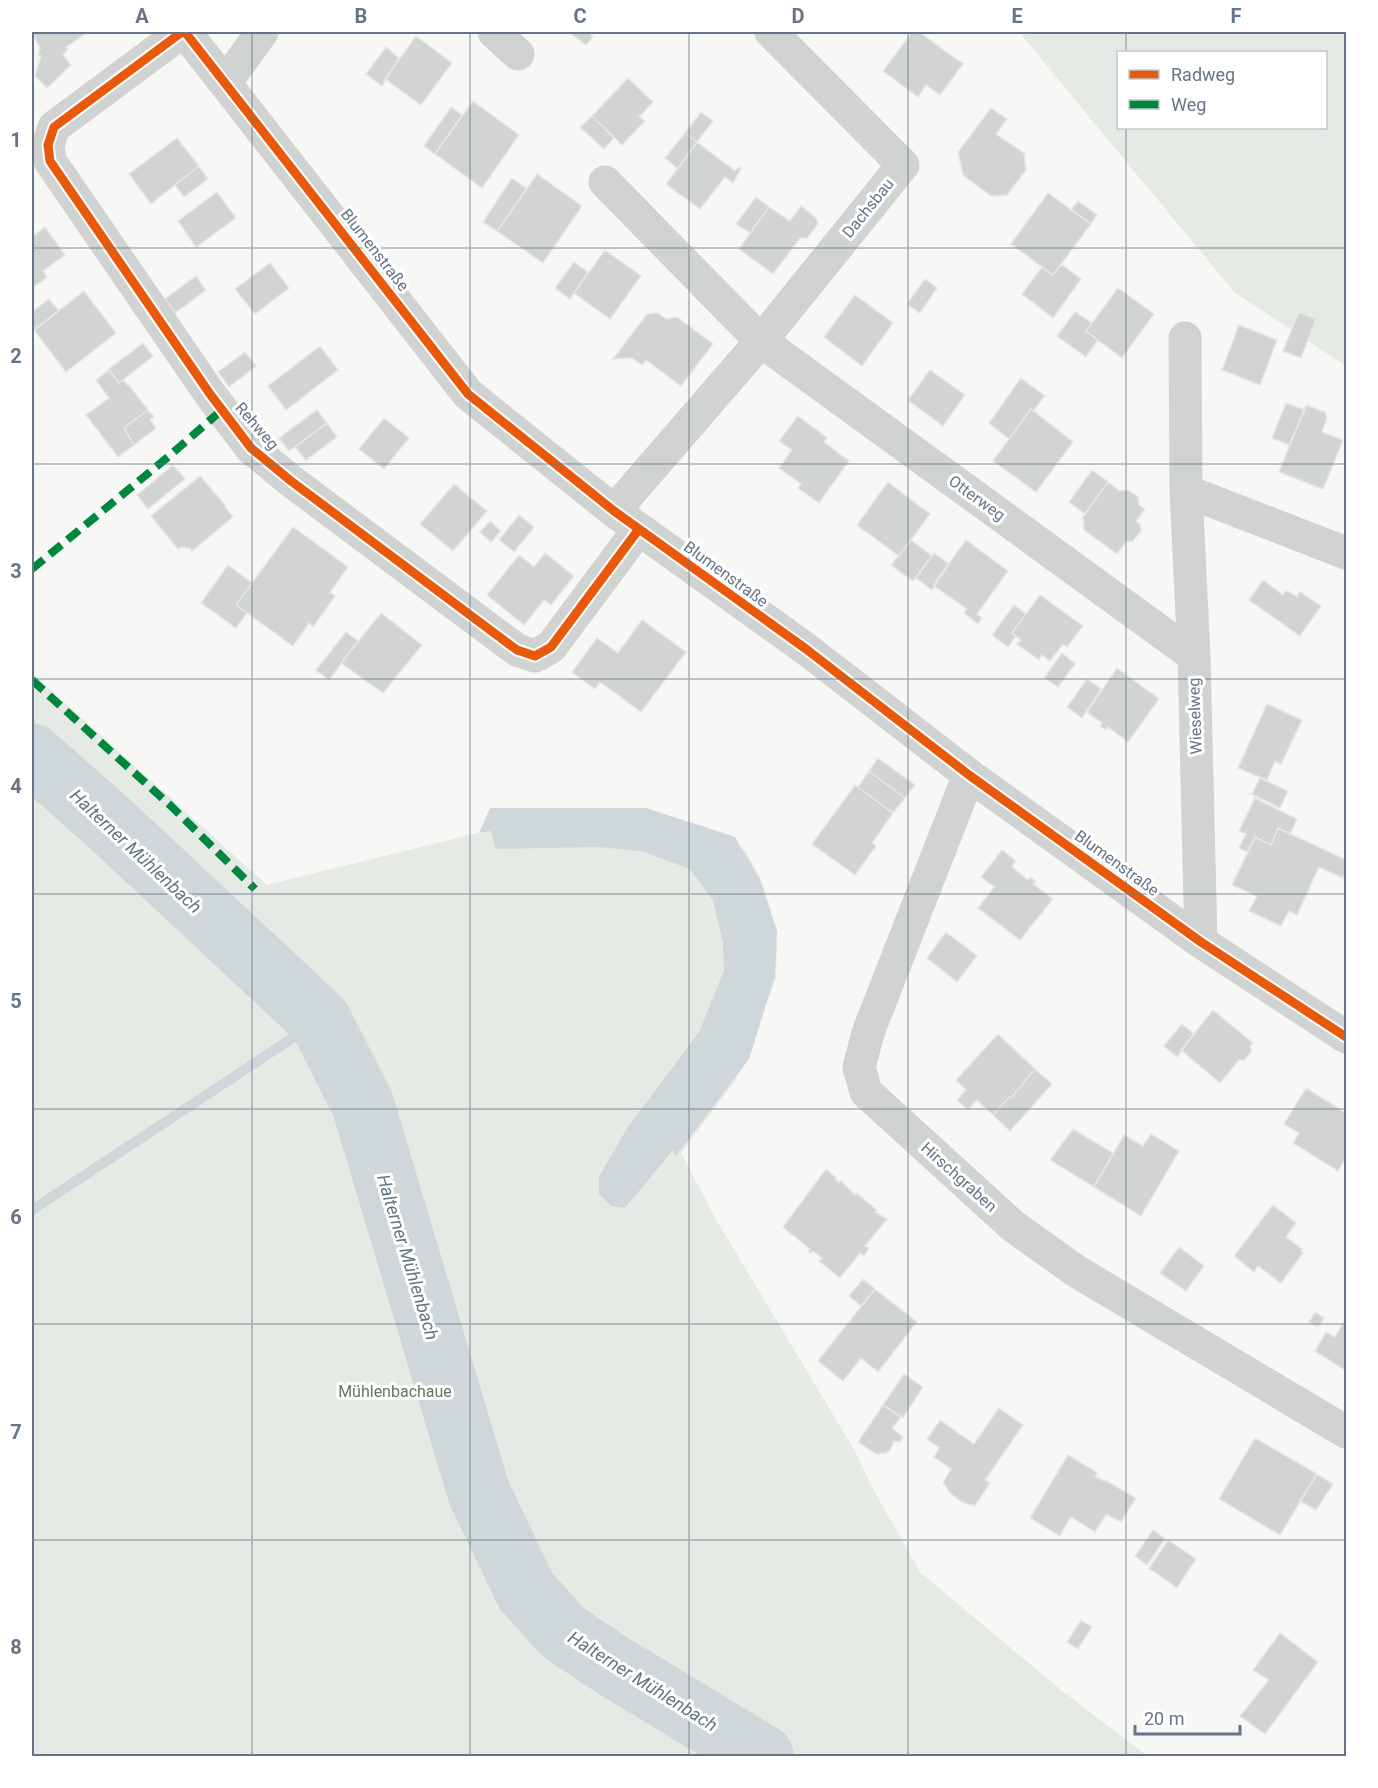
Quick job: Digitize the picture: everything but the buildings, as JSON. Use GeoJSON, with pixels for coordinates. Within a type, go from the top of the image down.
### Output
{"type":"FeatureCollection","features":[{"type":"Feature","properties":{"kind":"street","name":"Blumenstraße"},"geometry":{"type":"LineString","coordinates":[[184,32],[226,82],[468,394],[627,520],[806,650],[969,775],[1201,942],[1347,1037]]}},
{"type":"Feature","properties":{"kind":"street","name":"Rehweg"},"geometry":{"type":"LineString","coordinates":[[184,32],[54,127],[48,145],[50,161],[210,394],[251,448],[291,481],[517,650],[535,656],[551,647],[627,520]]}},
{"type":"Feature","properties":{"kind":"street"},"geometry":{"type":"LineString","coordinates":[[226,82],[262,32]]}},
{"type":"Feature","properties":{"kind":"street"},"geometry":{"type":"LineString","coordinates":[[494,32],[518,54]]}},
{"type":"Feature","properties":{"kind":"street","name":"Dachsbau"},"geometry":{"type":"LineString","coordinates":[[627,520],[761,341],[903,165],[771,32]]}},
{"type":"Feature","properties":{"kind":"street"},"geometry":{"type":"LineString","coordinates":[[605,182],[761,341]]}},
{"type":"Feature","properties":{"kind":"street","name":"Wieselweg"},"geometry":{"type":"LineString","coordinates":[[1185,338],[1186,491],[1194,656],[1201,942]]}},
{"type":"Feature","properties":{"kind":"street","name":"Otterweg"},"geometry":{"type":"LineString","coordinates":[[761,341],[1194,656]]}},
{"type":"Feature","properties":{"kind":"street"},"geometry":{"type":"LineString","coordinates":[[1186,491],[1347,553]]}},
{"type":"Feature","properties":{"kind":"street","name":"Hirschgraben"},"geometry":{"type":"LineString","coordinates":[[969,775],[869,1030],[859,1067],[866,1092],[1013,1226],[1076,1271],[1347,1432]]}},
{"type":"Feature","properties":{"kind":"green space"},"geometry":{"type":"Polygon","coordinates":[[[1019,32],[1346,32],[1346,366],[1234,292],[1019,32]]]}},
{"type":"Feature","properties":{"kind":"green space","name":"Mühlenbachaue"},"geometry":{"type":"Polygon","coordinates":[[[32,673],[267,885],[481,832],[489,809],[574,808],[643,815],[700,825],[723,833],[745,850],[759,875],[770,906],[777,945],[776,979],[735,1081],[681,1153],[717,1221],[856,1453],[873,1489],[920,1572],[1060,1689],[1147,1756],[32,1756],[32,673]]]}},
{"type":"Feature","properties":{"kind":"shaded area"},"geometry":{"type":"Polygon","coordinates":[[[490,808],[646,808],[735,837],[760,880],[777,931],[775,976],[749,1059],[676,1156],[673,1150],[625,1208],[611,1206],[599,1194],[599,1177],[626,1130],[699,1032],[724,971],[723,942],[713,900],[690,869],[641,851],[597,847],[496,849],[491,831],[479,833],[490,808]]]}},
{"type":"Feature","properties":{"kind":"waterway","name":"Halterner Mühlenbach"},"geometry":{"type":"LineString","coordinates":[[32,755],[109,823],[320,1020],[363,1105],[479,1493],[526,1591],[564,1633],[612,1665],[762,1756]]}},
{"type":"Feature","properties":{"kind":"waterway"},"geometry":{"type":"LineString","coordinates":[[32,1210],[320,1020]]}},
{"type":"Feature","properties":{"kind":"marked path"},"geometry":{"type":"LineString","coordinates":[[32,569],[223,409]]}},
{"type":"Feature","properties":{"kind":"marked path"},"geometry":{"type":"LineString","coordinates":[[32,680],[171,806],[255,889]]}},
{"type":"Feature","properties":{"kind":"cycle path"},"geometry":{"type":"LineString","coordinates":[[182,32],[54,127],[48,145],[50,161],[210,394],[251,448],[291,481],[517,650],[535,656],[551,647],[639,529]]}},
{"type":"Feature","properties":{"kind":"cycle path"},"geometry":{"type":"LineString","coordinates":[[185,32],[468,394],[614,511],[806,649],[969,775],[1201,942],[1346,1037]]}}]}
